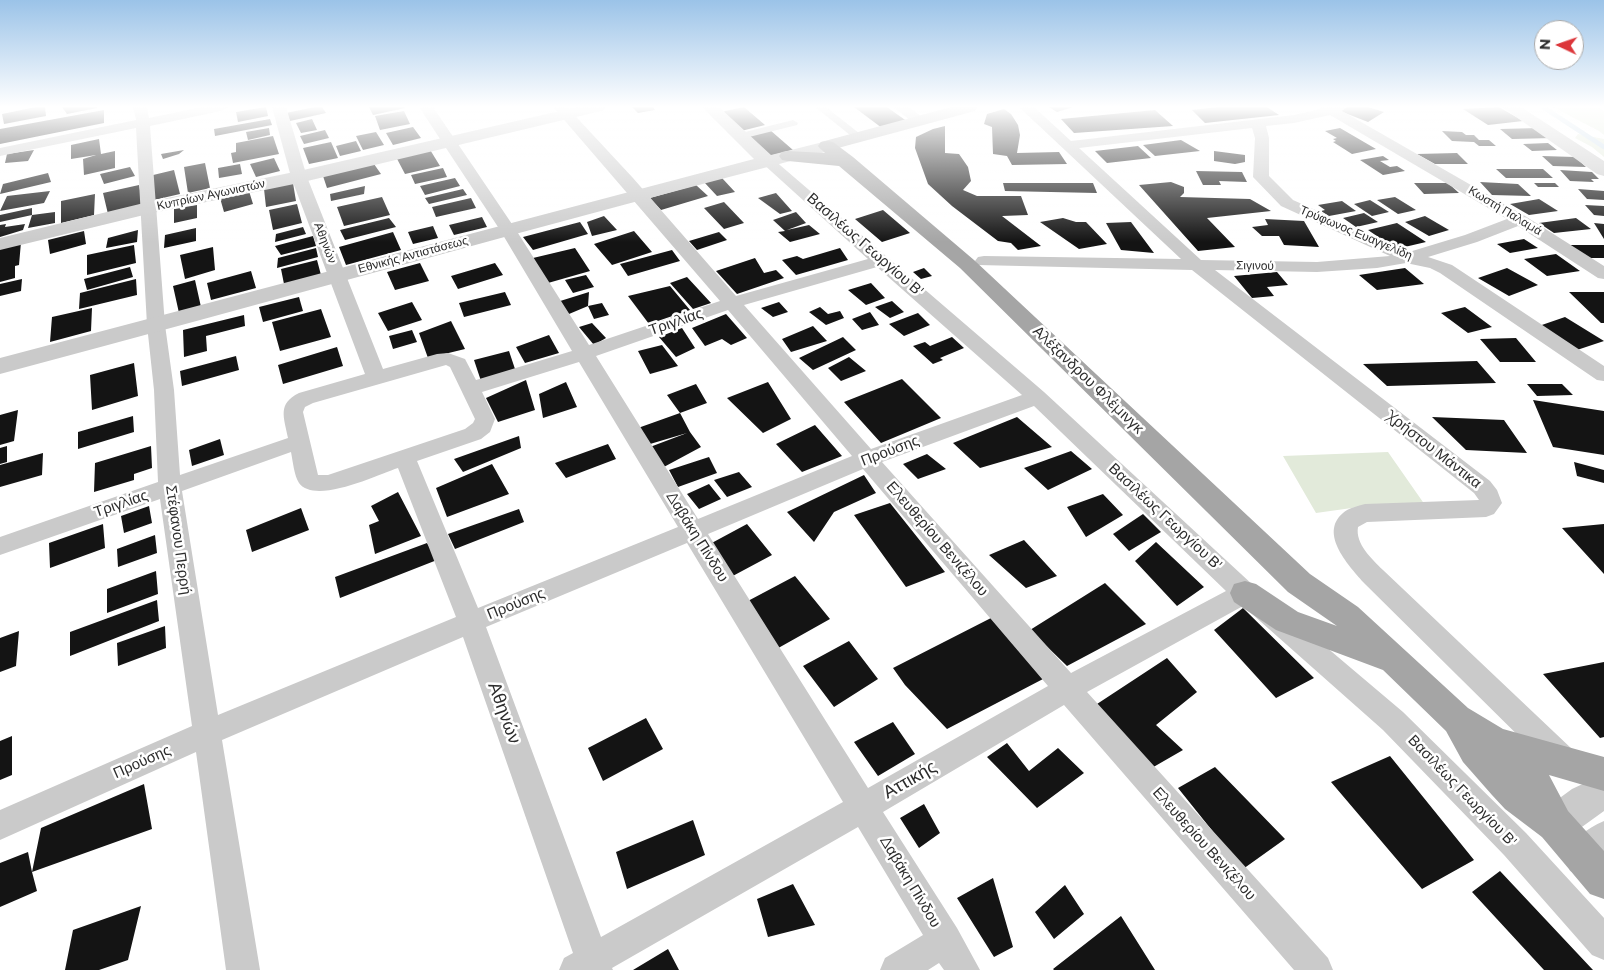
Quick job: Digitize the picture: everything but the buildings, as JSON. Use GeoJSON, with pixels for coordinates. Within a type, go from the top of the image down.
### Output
{"type":"FeatureCollection","features":[{"type":"Feature","properties":{"kind":"main road"},"geometry":{"type":"LineString","coordinates":[[778,159],[811,157],[829,152]]}},
{"type":"Feature","properties":{"kind":"main road","name":"Αλέξανδρου Φλέμινγκ"},"geometry":{"type":"LineString","coordinates":[[841,152],[984,261],[1316,575],[1347,616]]}},
{"type":"Feature","properties":{"kind":"main road","name":"Αλέξανδρου Φλέμινγκ"},"geometry":{"type":"LineString","coordinates":[[841,152],[967,264],[1299,583],[1347,616],[1456,719],[1495,743],[1538,789],[1555,824]]}},
{"type":"Feature","properties":{"kind":"main road"},"geometry":{"type":"LineString","coordinates":[[1245,593],[1268,610],[1295,624],[1361,648],[1403,669]]}},
{"type":"Feature","properties":{"kind":"main road","name":"Αλέξανδρου Φλέμινγκ"},"geometry":{"type":"LineString","coordinates":[[1456,719],[1475,750],[1518,796],[1597,859]]}},
{"type":"Feature","properties":{"kind":"main road"},"geometry":{"type":"LineString","coordinates":[[1495,743],[1604,774]]}},
{"type":"Feature","properties":{"kind":"street","name":"Στέφανου Περρή"},"geometry":{"type":"LineString","coordinates":[[144,152],[156,324],[164,390],[170,487],[243,970]]}},
{"type":"Feature","properties":{"kind":"street","name":"Αθηνών"},"geometry":{"type":"LineString","coordinates":[[293,152],[300,177],[376,378]]}},
{"type":"Feature","properties":{"kind":"street","name":"Κυπρίων Αγωνιστών"},"geometry":{"type":"LineString","coordinates":[[0,244],[148,208],[300,177],[406,152]]}},
{"type":"Feature","properties":{"kind":"street","name":"Δαβάκη Πίνδου"},"geometry":{"type":"LineString","coordinates":[[457,152],[508,230],[963,970]]}},
{"type":"Feature","properties":{"kind":"street","name":"Ελευθερίου Βενιζέλου"},"geometry":{"type":"LineString","coordinates":[[601,152],[1067,689],[1316,970]]}},
{"type":"Feature","properties":{"kind":"street","name":"Βασιλέως Γεωργίου Β'"},"geometry":{"type":"LineString","coordinates":[[767,152],[778,159],[882,260],[1037,397],[1245,593],[1393,721],[1515,844],[1604,943]]}},
{"type":"Feature","properties":{"kind":"street","name":"Εθνικής Αντιστάσεως"},"geometry":{"type":"LineString","coordinates":[[0,366],[639,194],[778,159],[823,152]]}},
{"type":"Feature","properties":{"kind":"street","name":"Χρήστου Μάντικα"},"geometry":{"type":"LineString","coordinates":[[1078,152],[1197,265],[1482,487],[1489,496],[1490,503],[1486,508],[1477,510],[1377,512],[1356,515],[1348,519],[1344,525],[1345,534],[1360,562],[1374,577],[1568,765]]}},
{"type":"Feature","properties":{"kind":"street","name":"Τρύφωνος Ευαγγελίδη"},"geometry":{"type":"LineString","coordinates":[[1262,152],[1261,177],[1287,203],[1408,258],[1435,264],[1446,269],[1604,375]]}},
{"type":"Feature","properties":{"kind":"street","name":"Κωστή Παλαμά"},"geometry":{"type":"LineString","coordinates":[[1408,152],[1520,218],[1604,274]]}},
{"type":"Feature","properties":{"kind":"street"},"geometry":{"type":"LineString","coordinates":[[1579,152],[1604,170]]}},
{"type":"Feature","properties":{"kind":"street","name":"Σιγινού"},"geometry":{"type":"LineString","coordinates":[[984,261],[1316,266],[1374,263],[1408,258],[1500,228],[1520,218]]}},
{"type":"Feature","properties":{"kind":"street","name":"Τριγλίας"},"geometry":{"type":"LineString","coordinates":[[471,388],[583,354],[731,303],[882,260]]}},
{"type":"Feature","properties":{"kind":"street"},"geometry":{"type":"LineString","coordinates":[[448,359],[458,363],[471,388],[485,419],[483,426],[473,434],[329,483],[316,484],[308,479],[298,442],[293,412],[296,403],[306,398],[437,360],[448,359]]}},
{"type":"Feature","properties":{"kind":"street","name":"Προύσης"},"geometry":{"type":"LineString","coordinates":[[0,826],[206,733],[471,622],[694,532],[867,459],[1037,397]]}},
{"type":"Feature","properties":{"kind":"street","name":"Τριγλίας"},"geometry":{"type":"LineString","coordinates":[[0,546],[298,442]]}},
{"type":"Feature","properties":{"kind":"street","name":"Αθηνών"},"geometry":{"type":"LineString","coordinates":[[405,458],[471,622],[588,967]]}},
{"type":"Feature","properties":{"kind":"street","name":"Αττικής"},"geometry":{"type":"LineString","coordinates":[[588,967],[1067,689],[1245,593]]}},
{"type":"Feature","properties":{"kind":"street"},"geometry":{"type":"LineString","coordinates":[[1555,824],[1585,802],[1604,792]]}},
{"type":"Feature","properties":{"kind":"street"},"geometry":{"type":"LineString","coordinates":[[897,970],[945,940]]}},
{"type":"Feature","properties":{"kind":"green space"},"geometry":{"type":"Polygon","coordinates":[[[1388,452],[1425,505],[1366,506],[1316,513],[1283,456],[1388,452]]]}}]}
